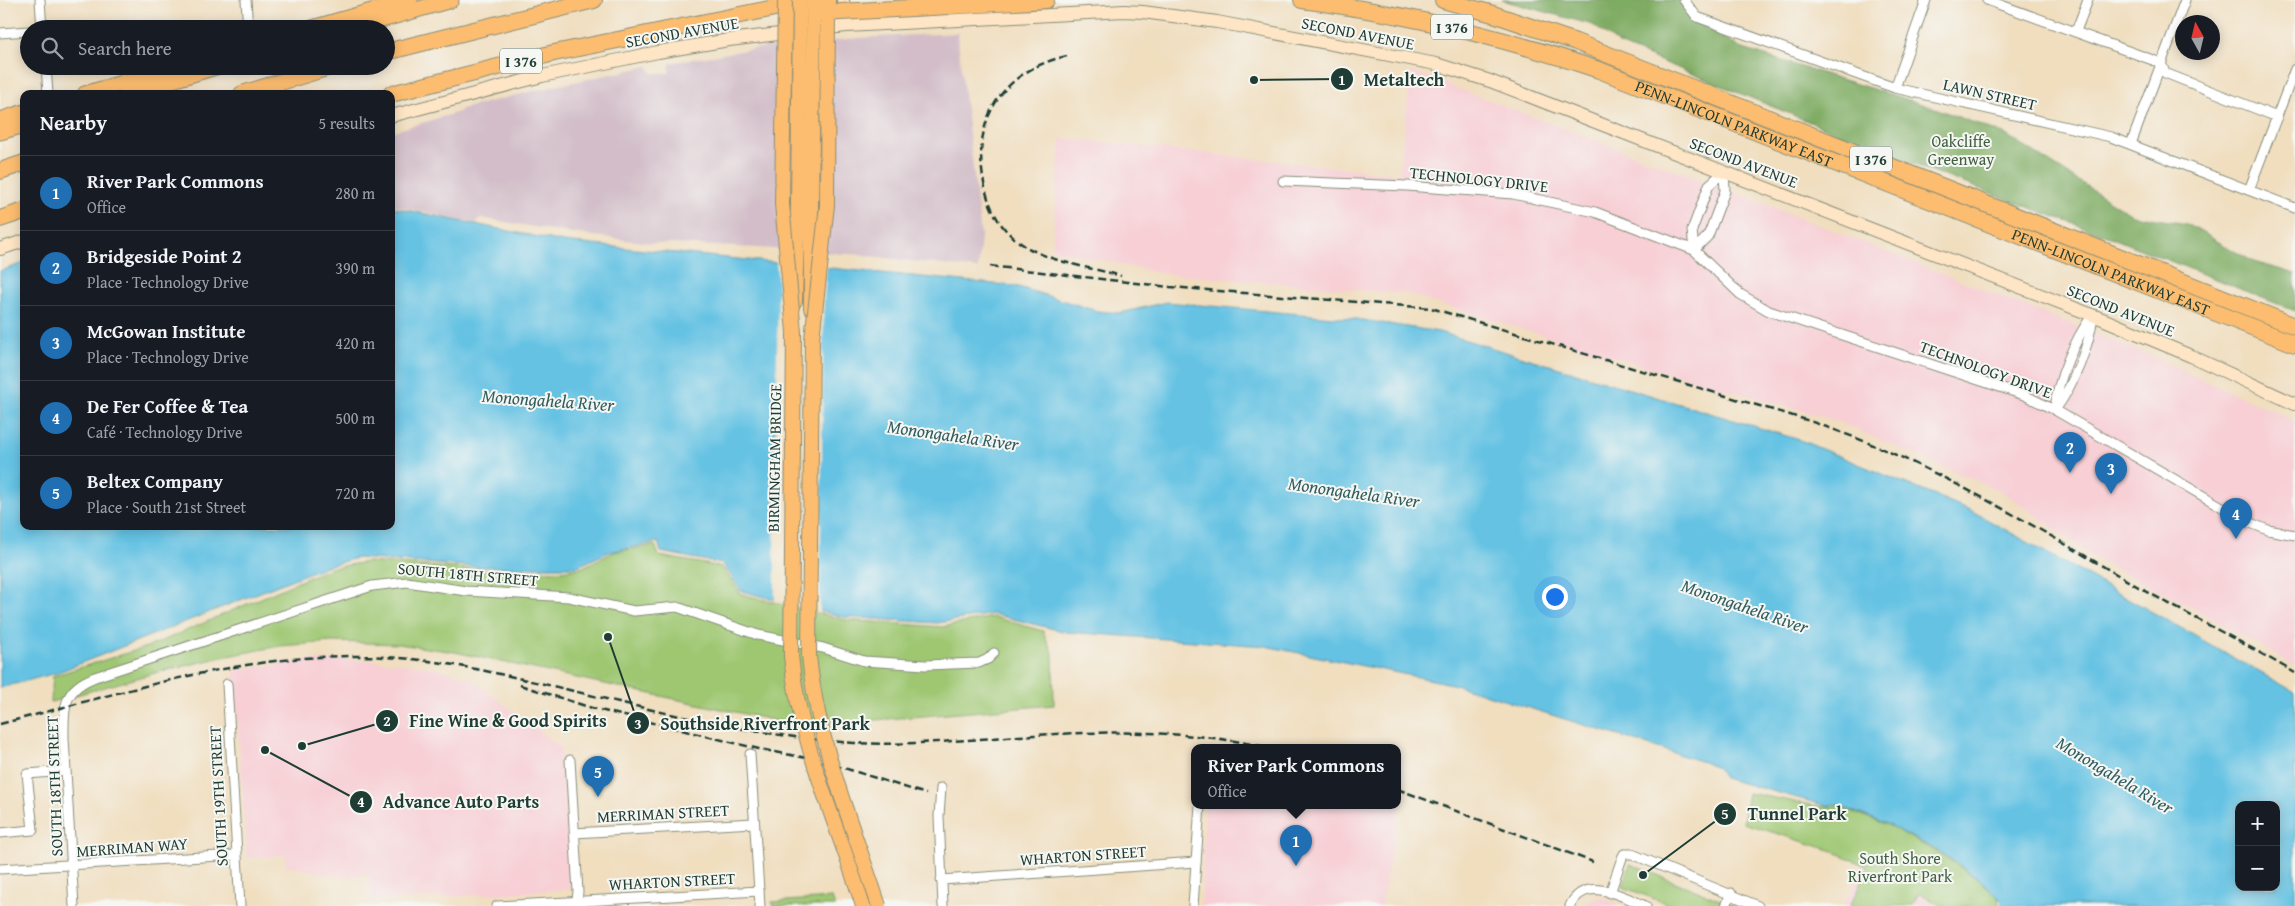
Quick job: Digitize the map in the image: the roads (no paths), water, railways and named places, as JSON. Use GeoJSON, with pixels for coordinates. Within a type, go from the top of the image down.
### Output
{"type":"FeatureCollection","features":[{"type":"Feature","properties":{"kind":"highway"},"geometry":{"type":"LineString","coordinates":[[340,20],[410,0]]}},
{"type":"Feature","properties":{"kind":"highway"},"geometry":{"type":"LineString","coordinates":[[381,20],[451,0]]}},
{"type":"Feature","properties":{"kind":"highway"},"geometry":{"type":"LineString","coordinates":[[518,18],[558,0]]}},
{"type":"Feature","properties":{"kind":"highway"},"geometry":{"type":"LineString","coordinates":[[395,50],[594,0]]}},
{"type":"Feature","properties":{"kind":"highway"},"geometry":{"type":"LineString","coordinates":[[820,3],[1046,0]]}},
{"type":"Feature","properties":{"kind":"highway","name":"PENN-LINCOLN PARKWAY EAST"},"geometry":{"type":"LineString","coordinates":[[1302,0],[1424,20],[1542,51],[1599,70],[2295,344]]}},
{"type":"Feature","properties":{"kind":"highway"},"geometry":{"type":"LineString","coordinates":[[1383,0],[1458,18],[1516,35],[1599,70]]}},
{"type":"Feature","properties":{"kind":"highway","name":"PENN-LINCOLN PARKWAY EAST"},"geometry":{"type":"LineString","coordinates":[[1443,0],[1502,16],[1576,42],[2295,326]]}},
{"type":"Feature","properties":{"kind":"highway","name":"I 376"},"geometry":{"type":"LineString","coordinates":[[395,93],[545,55],[652,33],[820,3]]}},
{"type":"Feature","properties":{"kind":"highway"},"geometry":{"type":"LineString","coordinates":[[98,90],[149,75]]}},
{"type":"Feature","properties":{"kind":"highway"},"geometry":{"type":"LineString","coordinates":[[139,90],[189,75]]}},
{"type":"Feature","properties":{"kind":"highway"},"geometry":{"type":"LineString","coordinates":[[255,90],[304,75]]}},
{"type":"Feature","properties":{"kind":"highway"},"geometry":{"type":"LineString","coordinates":[[0,120],[20,113]]}},
{"type":"Feature","properties":{"kind":"highway"},"geometry":{"type":"LineString","coordinates":[[0,132],[20,126]]}},
{"type":"Feature","properties":{"kind":"highway"},"geometry":{"type":"LineString","coordinates":[[0,171],[20,164]]}},
{"type":"Feature","properties":{"kind":"highway"},"geometry":{"type":"LineString","coordinates":[[0,219],[20,213]]}},
{"type":"Feature","properties":{"kind":"main road"},"geometry":{"type":"LineString","coordinates":[[785,0],[782,204],[794,332]]}},
{"type":"Feature","properties":{"kind":"main road","name":"BIRMINGHAM BRIDGE"},"geometry":{"type":"LineString","coordinates":[[800,0],[790,620],[792,675],[804,733],[863,906]]}},
{"type":"Feature","properties":{"kind":"main road"},"geometry":{"type":"LineString","coordinates":[[843,0],[846,26]]}},
{"type":"Feature","properties":{"kind":"main road"},"geometry":{"type":"LineString","coordinates":[[820,3],[827,204],[812,339],[808,620],[811,672],[820,719],[840,792],[880,906]]}},
{"type":"Feature","properties":{"kind":"main road","name":"SECOND AVENUE"},"geometry":{"type":"LineString","coordinates":[[395,115],[542,76],[658,52],[768,34],[846,26],[1124,12],[1153,13],[1217,22],[1454,69],[1490,81],[2093,315],[2191,356],[2295,404]]}},
{"type":"Feature","properties":{"kind":"main road"},"geometry":{"type":"LineString","coordinates":[[0,249],[20,242]]}},
{"type":"Feature","properties":{"kind":"street"},"geometry":{"type":"LineString","coordinates":[[40,0],[41,20]]}},
{"type":"Feature","properties":{"kind":"street"},"geometry":{"type":"LineString","coordinates":[[246,0],[247,20]]}},
{"type":"Feature","properties":{"kind":"street","name":"LAWN STREET"},"geometry":{"type":"LineString","coordinates":[[1684,0],[1698,17],[1895,88],[2111,137],[2295,208]]}},
{"type":"Feature","properties":{"kind":"street"},"geometry":{"type":"LineString","coordinates":[[1895,88],[1926,0]]}},
{"type":"Feature","properties":{"kind":"street"},"geometry":{"type":"LineString","coordinates":[[1987,0],[2161,63],[2165,73],[2277,117]]}},
{"type":"Feature","properties":{"kind":"street"},"geometry":{"type":"LineString","coordinates":[[2076,31],[2088,0]]}},
{"type":"Feature","properties":{"kind":"street"},"geometry":{"type":"LineString","coordinates":[[2131,144],[2185,0]]}},
{"type":"Feature","properties":{"kind":"street"},"geometry":{"type":"LineString","coordinates":[[0,33],[20,32]]}},
{"type":"Feature","properties":{"kind":"street"},"geometry":{"type":"LineString","coordinates":[[2249,190],[2295,69]]}},
{"type":"Feature","properties":{"kind":"street"},"geometry":{"type":"LineString","coordinates":[[47,75],[48,90]]}},
{"type":"Feature","properties":{"kind":"street"},"geometry":{"type":"LineString","coordinates":[[1694,250],[1692,230],[1710,185],[1724,172]]}},
{"type":"Feature","properties":{"kind":"street"},"geometry":{"type":"LineString","coordinates":[[1694,250],[1708,236],[1725,191],[1724,172]]}},
{"type":"Feature","properties":{"kind":"street","name":"TECHNOLOGY DRIVE"},"geometry":{"type":"LineString","coordinates":[[1283,181],[1407,186],[1513,194],[1595,212],[1694,250],[1740,294],[1769,311],[2008,389],[2054,410],[2248,522],[2276,532],[2295,535]]}},
{"type":"Feature","properties":{"kind":"street"},"geometry":{"type":"LineString","coordinates":[[2054,410],[2065,397],[2091,333],[2093,315]]}},
{"type":"Feature","properties":{"kind":"street","name":"SOUTH 18TH STREET"},"geometry":{"type":"LineString","coordinates":[[74,906],[64,714],[70,695],[81,683],[382,584],[406,582],[466,591],[569,597],[634,611],[677,607],[758,635],[823,648],[874,663],[979,663],[988,659],[994,653]]}},
{"type":"Feature","properties":{"kind":"street","name":"SOUTH 19TH STREET"},"geometry":{"type":"LineString","coordinates":[[227,684],[240,906]]}},
{"type":"Feature","properties":{"kind":"street"},"geometry":{"type":"LineString","coordinates":[[750,754],[760,906]]}},
{"type":"Feature","properties":{"kind":"street"},"geometry":{"type":"LineString","coordinates":[[570,760],[578,892],[576,904]]}},
{"type":"Feature","properties":{"kind":"street"},"geometry":{"type":"LineString","coordinates":[[0,833],[33,830],[27,774],[66,771]]}},
{"type":"Feature","properties":{"kind":"street"},"geometry":{"type":"LineString","coordinates":[[941,788],[939,816],[943,906]]}},
{"type":"Feature","properties":{"kind":"street"},"geometry":{"type":"LineString","coordinates":[[1193,906],[1200,809]]}},
{"type":"Feature","properties":{"kind":"street","name":"MERRIMAN STREET"},"geometry":{"type":"LineString","coordinates":[[574,834],[754,823]]}},
{"type":"Feature","properties":{"kind":"street"},"geometry":{"type":"LineString","coordinates":[[1610,893],[1624,854],[1632,854],[1731,893],[1758,906]]}},
{"type":"Feature","properties":{"kind":"street","name":"MERRIMAN WAY"},"geometry":{"type":"LineString","coordinates":[[0,869],[236,855]]}},
{"type":"Feature","properties":{"kind":"street","name":"WHARTON STREET"},"geometry":{"type":"LineString","coordinates":[[941,880],[1196,862]]}},
{"type":"Feature","properties":{"kind":"street"},"geometry":{"type":"LineString","coordinates":[[1570,906],[1573,900],[1583,891],[1597,889],[1646,906]]}},
{"type":"Feature","properties":{"kind":"street","name":"WHARTON STREET"},"geometry":{"type":"LineString","coordinates":[[497,906],[576,904],[759,891]]}},
{"type":"Feature","properties":{"kind":"street"},"geometry":{"type":"LineString","coordinates":[[1726,906],[1731,893]]}},
{"type":"Feature","properties":{"kind":"water","name":"Monongahela River"},"geometry":{"type":"Polygon","coordinates":[[[395,208],[563,242],[1015,286],[1097,311],[1121,313],[1166,302],[1356,319],[1439,332],[1800,440],[1972,511],[2295,692],[2295,906],[2004,906],[1999,897],[1985,884],[1945,855],[1887,824],[1834,804],[1827,806],[1724,778],[1716,766],[1452,684],[1265,646],[1066,632],[993,614],[937,623],[844,617],[741,591],[723,564],[661,552],[658,542],[609,552],[576,567],[476,567],[357,558],[326,566],[56,673],[0,688],[0,271],[20,264],[20,530],[395,530],[395,208]]]}},
{"type":"Feature","properties":{"kind":"railway"},"geometry":{"type":"LineString","coordinates":[[1067,56],[1045,63],[1025,73],[1009,85],[997,101],[988,118],[982,138],[981,160],[984,183],[991,206],[998,220],[1014,238],[1025,246],[1051,258],[1121,276]]}},
{"type":"Feature","properties":{"kind":"railway"},"geometry":{"type":"LineString","coordinates":[[990,266],[1170,287],[1431,308],[1800,418],[1888,451],[1972,492],[2295,673]]}},
{"type":"Feature","properties":{"kind":"railway"},"geometry":{"type":"LineString","coordinates":[[0,724],[143,687],[239,666],[337,656],[386,657],[472,668],[741,729],[816,740],[899,744],[1034,735],[1150,733],[1208,737],[1251,744]]}},
{"type":"Feature","properties":{"kind":"railway"},"geometry":{"type":"LineString","coordinates":[[520,685],[592,708],[759,749],[822,761],[926,794]]}},
{"type":"Feature","properties":{"kind":"railway"},"geometry":{"type":"LineString","coordinates":[[1401,790],[1593,862]]}},
{"type":"Feature","properties":{"kind":"place","name":"Metaltech"},"geometry":{"type":"Point","coordinates":[1254,80]}},
{"type":"Feature","properties":{"kind":"place","name":"Bridgeside Point 2"},"geometry":{"type":"Point","coordinates":[2070,473]}},
{"type":"Feature","properties":{"kind":"place","name":"McGowan Institute"},"geometry":{"type":"Point","coordinates":[2111,494]}},
{"type":"Feature","properties":{"kind":"place","name":"De Fer Coffee & Tea"},"geometry":{"type":"Point","coordinates":[2236,539]}},
{"type":"Feature","properties":{"kind":"place","name":"Southside Riverfront Park"},"geometry":{"type":"Point","coordinates":[608,637]}},
{"type":"Feature","properties":{"kind":"place","name":"Fine Wine & Good Spirits"},"geometry":{"type":"Point","coordinates":[302,746]}},
{"type":"Feature","properties":{"kind":"place","name":"Advance Auto Parts"},"geometry":{"type":"Point","coordinates":[265,750]}},
{"type":"Feature","properties":{"kind":"place","name":"Beltex Company"},"geometry":{"type":"Point","coordinates":[598,797]}},
{"type":"Feature","properties":{"kind":"place","name":"River Park Commons"},"geometry":{"type":"Point","coordinates":[1296,866]}},
{"type":"Feature","properties":{"kind":"place","name":"Tunnel Park"},"geometry":{"type":"Point","coordinates":[1643,875]}},
{"type":"Feature","properties":{"kind":"park label","name":"Oakcliffe Greenway"},"geometry":{"type":"Point","coordinates":[1961,150]}},
{"type":"Feature","properties":{"kind":"park label","name":"South Shore Riverfront Park"},"geometry":{"type":"Point","coordinates":[1900,867]}}]}
